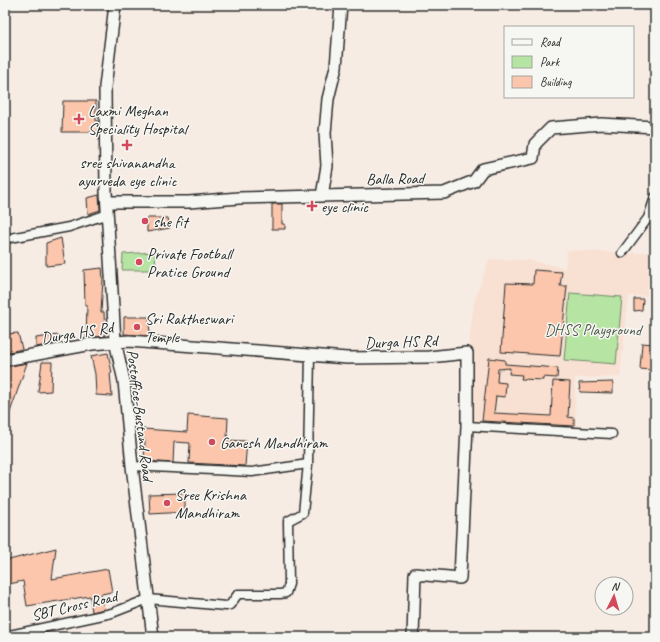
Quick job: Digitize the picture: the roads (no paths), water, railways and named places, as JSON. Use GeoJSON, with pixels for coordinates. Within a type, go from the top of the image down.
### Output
{"type":"FeatureCollection","features":[{"type":"Feature","properties":{"kind":"street","name":"Postoffice-Bustand Road"},"geometry":{"type":"LineString","coordinates":[[114,5],[105,87],[108,214],[115,341],[124,381],[132,466],[153,637]]}},
{"type":"Feature","properties":{"kind":"street"},"geometry":{"type":"LineString","coordinates":[[322,196],[327,166],[325,133],[328,99],[336,67],[341,5]]}},
{"type":"Feature","properties":{"kind":"street","name":"Balla Road"},"geometry":{"type":"LineString","coordinates":[[108,202],[189,202],[239,198],[444,193],[474,181],[483,169],[533,158],[535,144],[551,128],[601,124],[655,127]]}},
{"type":"Feature","properties":{"kind":"street"},"geometry":{"type":"LineString","coordinates":[[622,253],[648,218],[655,197]]}},
{"type":"Feature","properties":{"kind":"street"},"geometry":{"type":"LineString","coordinates":[[5,239],[69,227],[108,214]]}},
{"type":"Feature","properties":{"kind":"street","name":"Durga HS Rd"},"geometry":{"type":"LineString","coordinates":[[5,360],[115,341],[129,340],[347,358],[390,358],[467,353],[467,426],[460,578],[415,574],[413,637]]}},
{"type":"Feature","properties":{"kind":"street"},"geometry":{"type":"LineString","coordinates":[[148,599],[226,606],[230,604],[238,594],[286,593],[288,584],[288,521],[303,513],[308,464],[310,354]]}},
{"type":"Feature","properties":{"kind":"street"},"geometry":{"type":"LineString","coordinates":[[467,426],[612,434]]}},
{"type":"Feature","properties":{"kind":"street"},"geometry":{"type":"LineString","coordinates":[[132,466],[252,472],[308,464]]}},
{"type":"Feature","properties":{"kind":"street","name":"SBT Cross Road"},"geometry":{"type":"LineString","coordinates":[[5,636],[112,612],[148,599]]}},
{"type":"Feature","properties":{"kind":"place","name":"Laxmi Meghan Speciality Hospital"},"geometry":{"type":"Point","coordinates":[79,119]}},
{"type":"Feature","properties":{"kind":"place","name":"sree shivanandha ayurveda eye clinic"},"geometry":{"type":"Point","coordinates":[127,145]}},
{"type":"Feature","properties":{"kind":"place","name":"eye clinic"},"geometry":{"type":"Point","coordinates":[312,206]}},
{"type":"Feature","properties":{"kind":"place","name":"she fit"},"geometry":{"type":"Point","coordinates":[145,221]}},
{"type":"Feature","properties":{"kind":"place","name":"Private Football Pratice Ground"},"geometry":{"type":"Point","coordinates":[139,262]}},
{"type":"Feature","properties":{"kind":"place","name":"Sri Raktheswari Temple"},"geometry":{"type":"Point","coordinates":[137,327]}},
{"type":"Feature","properties":{"kind":"place","name":"Ganesh Mandhiram"},"geometry":{"type":"Point","coordinates":[212,442]}},
{"type":"Feature","properties":{"kind":"place","name":"Sree Krishna Mandhiram"},"geometry":{"type":"Point","coordinates":[167,503]}},
{"type":"Feature","properties":{"kind":"park label","name":"DHSS Playground"},"geometry":{"type":"Point","coordinates":[593,329]}}]}
